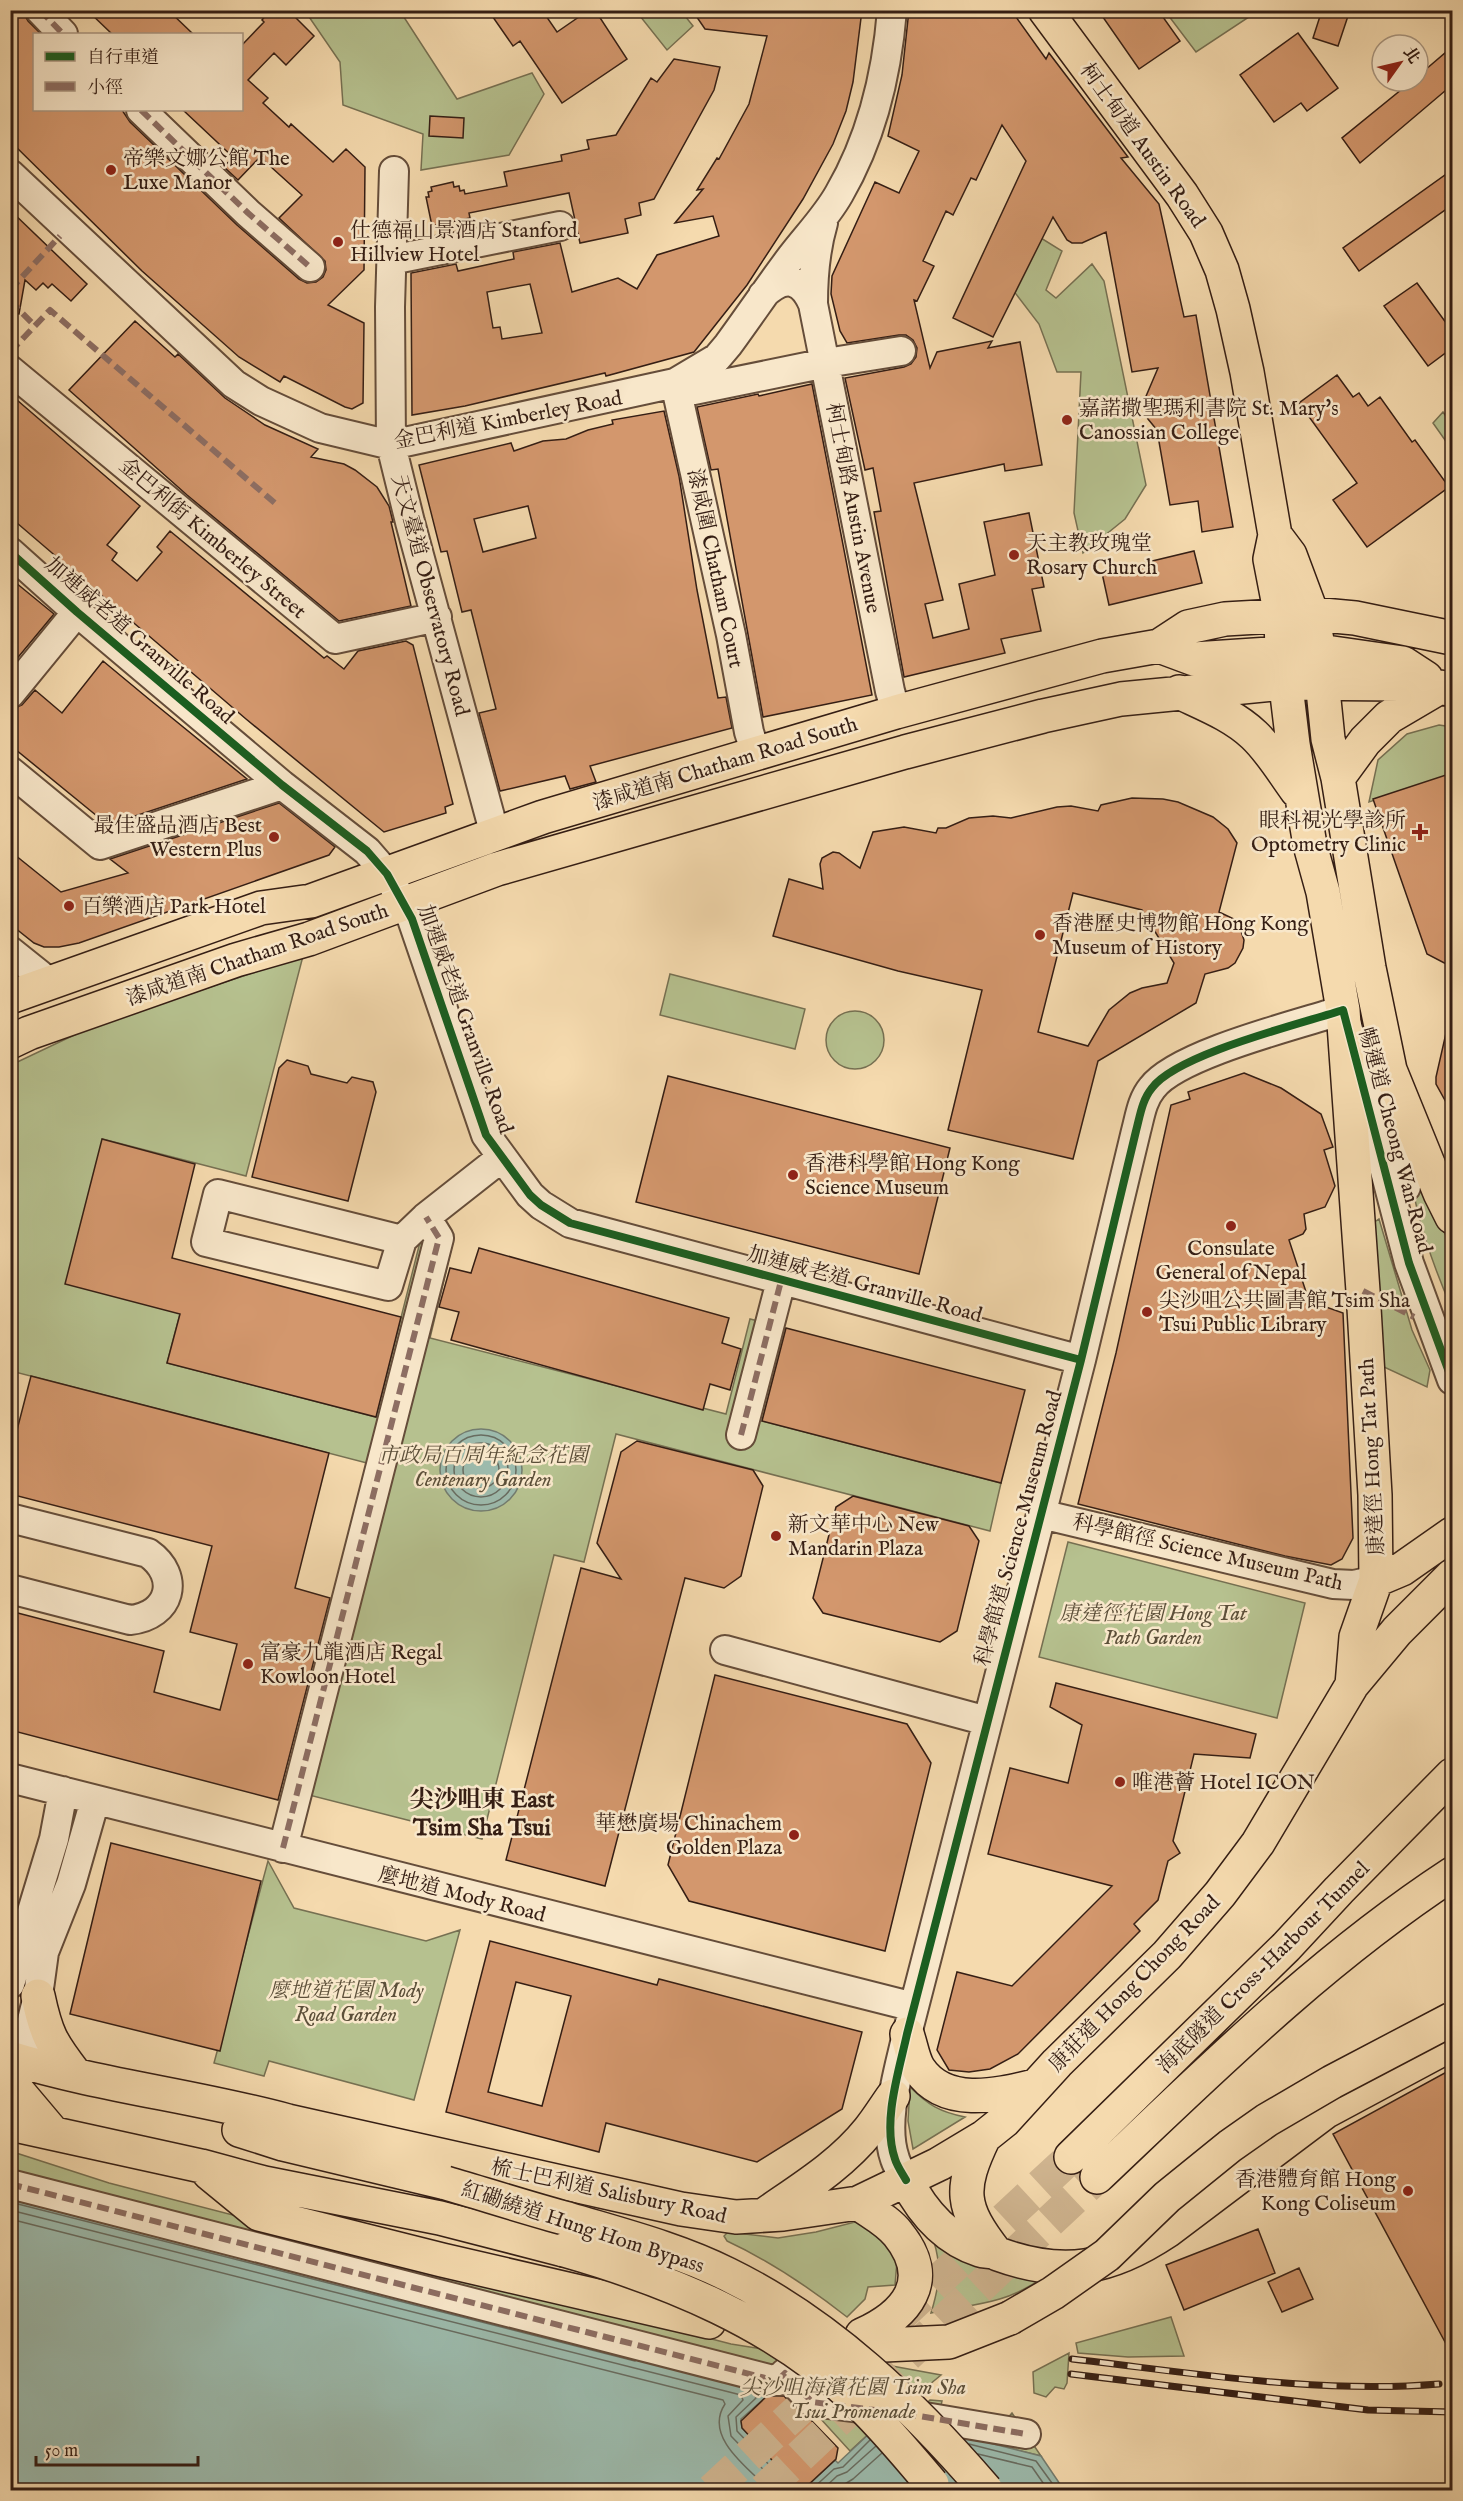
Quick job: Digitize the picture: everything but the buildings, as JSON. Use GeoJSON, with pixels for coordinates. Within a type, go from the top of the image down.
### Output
{"type":"FeatureCollection","features":[{"type":"Feature","properties":{"kind":"main road","name":"柯士甸道 Austin Road"},"geometry":{"type":"LineString","coordinates":[[1045,10],[1182,195],[1206,233],[1222,270],[1247,372],[1275,535],[1290,555],[1288,641]]}},
{"type":"Feature","properties":{"kind":"main road","name":"漆咸道南 Chatham Road South"},"geometry":{"type":"LineString","coordinates":[[10,1042],[29,1033],[236,960],[309,939],[497,869],[905,752],[1042,716],[1121,699],[1179,692],[1288,641],[1355,618],[1452,638]]}},
{"type":"Feature","properties":{"kind":"main road","name":"漆咸道南 Chatham Road South"},"geometry":{"type":"LineString","coordinates":[[10,998],[261,908],[312,901],[543,818],[896,712],[1102,656],[1159,646],[1194,659],[1288,641],[1320,667],[1446,688]]}},
{"type":"Feature","properties":{"kind":"main road","name":"暢運道 Cheong Wan Road"},"geometry":{"type":"LineString","coordinates":[[1288,641],[1320,667],[1328,739],[1338,778],[1369,968],[1390,1070]]}},
{"type":"Feature","properties":{"kind":"main road","name":"暢運道 Cheong Wan Road"},"geometry":{"type":"LineString","coordinates":[[1288,641],[1302,798],[1310,845],[1323,892],[1343,1010]]}},
{"type":"Feature","properties":{"kind":"main road"},"geometry":{"type":"LineString","coordinates":[[1338,778],[1365,741],[1389,717],[1446,688]]}},
{"type":"Feature","properties":{"kind":"main road"},"geometry":{"type":"LineString","coordinates":[[1179,692],[1224,715],[1252,733],[1268,749],[1302,798]]}},
{"type":"Feature","properties":{"kind":"main road"},"geometry":{"type":"LineString","coordinates":[[50,982],[66,991],[105,1006]]}},
{"type":"Feature","properties":{"kind":"main road","name":"康達徑 Hong Tat Path"},"geometry":{"type":"LineString","coordinates":[[1343,1010],[1376,1495],[1376,1580],[1356,1636],[1352,1685]]}},
{"type":"Feature","properties":{"kind":"main road"},"geometry":{"type":"LineString","coordinates":[[1390,1070],[1452,1217]]}},
{"type":"Feature","properties":{"kind":"main road"},"geometry":{"type":"LineString","coordinates":[[1376,1580],[1402,1569],[1452,1534]]}},
{"type":"Feature","properties":{"kind":"main road","name":"康莊道 Hong Chong Road"},"geometry":{"type":"LineString","coordinates":[[906,2180],[939,2164],[984,2137],[1004,2121],[1035,2086],[1167,1955],[1220,1894],[1258,1843],[1352,1685],[1397,1631],[1452,1576]]}},
{"type":"Feature","properties":{"kind":"main road","name":"海底隧道 Cross-Harbour Tunnel"},"geometry":{"type":"LineString","coordinates":[[1071,2157],[1286,1947],[1452,1775]]}},
{"type":"Feature","properties":{"kind":"main road","name":"海底隧道 Cross-Harbour Tunnel"},"geometry":{"type":"LineString","coordinates":[[1097,2177],[1314,1977],[1375,1929],[1452,1874]]}},
{"type":"Feature","properties":{"kind":"main road"},"geometry":{"type":"LineString","coordinates":[[24,1990],[48,2036],[75,2074]]}},
{"type":"Feature","properties":{"kind":"main road"},"geometry":{"type":"LineString","coordinates":[[858,2203],[887,2223],[899,2235],[909,2253],[915,2277],[913,2290],[900,2312],[863,2339],[884,2345],[949,2342],[1010,2318],[1053,2294],[1107,2255],[1167,2196],[1230,2146],[1268,2120],[1332,2082],[1452,2019]]}},
{"type":"Feature","properties":{"kind":"main road"},"geometry":{"type":"LineString","coordinates":[[910,2020],[918,2068],[926,2077],[952,2094],[989,2095],[1035,2086]]}},
{"type":"Feature","properties":{"kind":"main road"},"geometry":{"type":"LineString","coordinates":[[906,2180],[916,2200],[934,2222],[955,2239],[981,2250],[1032,2265],[1061,2268],[1115,2260],[1140,2249],[1325,2112],[1452,2044]]}},
{"type":"Feature","properties":{"kind":"main road"},"geometry":{"type":"LineString","coordinates":[[14,2067],[53,2133]]}},
{"type":"Feature","properties":{"kind":"main road","name":"梳士巴利道 Salisbury Road"},"geometry":{"type":"LineString","coordinates":[[14,2067],[75,2074],[129,2088],[223,2104],[288,2121],[681,2209],[736,2217],[858,2203],[906,2180]]}},
{"type":"Feature","properties":{"kind":"main road","name":"梳士巴利道 Salisbury Road"},"geometry":{"type":"LineString","coordinates":[[129,2088],[221,2124],[283,2144]]}},
{"type":"Feature","properties":{"kind":"main road"},"geometry":{"type":"LineString","coordinates":[[763,2215],[835,2164],[870,2129],[893,2096]]}},
{"type":"Feature","properties":{"kind":"main road"},"geometry":{"type":"LineString","coordinates":[[10,2124],[201,2166],[259,2214],[442,2260],[709,2322]]}},
{"type":"Feature","properties":{"kind":"main road"},"geometry":{"type":"LineString","coordinates":[[984,2137],[969,2168],[966,2193],[971,2214],[981,2233],[996,2253]]}},
{"type":"Feature","properties":{"kind":"main road","name":"紅磡繞道 Hung Hom Bypass"},"geometry":{"type":"LineString","coordinates":[[283,2144],[446,2183],[666,2250],[724,2273],[765,2294],[807,2321],[866,2367],[938,2436],[986,2490]]}},
{"type":"Feature","properties":{"kind":"main road","name":"紅磡繞道 Hung Hom Bypass"},"geometry":{"type":"LineString","coordinates":[[201,2166],[264,2183],[440,2218],[611,2264],[659,2280],[719,2307],[781,2343],[835,2382],[873,2417],[938,2490]]}},
{"type":"Feature","properties":{"kind":"street"},"geometry":{"type":"LineString","coordinates":[[40,10],[62,33]]}},
{"type":"Feature","properties":{"kind":"street","name":"柯士甸路 Austin Avenue"},"geometry":{"type":"LineString","coordinates":[[675,383],[717,358],[802,243],[824,218],[840,192],[870,125],[884,63],[892,10]]}},
{"type":"Feature","properties":{"kind":"street"},"geometry":{"type":"LineString","coordinates":[[142,111],[248,213],[310,267]]}},
{"type":"Feature","properties":{"kind":"street","name":"天文臺道 Observatory Road"},"geometry":{"type":"LineString","coordinates":[[394,171],[391,260],[391,445],[495,836]]}},
{"type":"Feature","properties":{"kind":"street","name":"金巴利道 Kimberley Road"},"geometry":{"type":"LineString","coordinates":[[10,174],[234,384],[261,400],[321,428],[391,445],[675,383],[694,390],[826,363],[901,351]]}},
{"type":"Feature","properties":{"kind":"street","name":"柯士甸路 Austin Avenue"},"geometry":{"type":"LineString","coordinates":[[824,218],[813,269],[813,304],[896,712]]}},
{"type":"Feature","properties":{"kind":"street"},"geometry":{"type":"LineString","coordinates":[[391,260],[560,226]]}},
{"type":"Feature","properties":{"kind":"street","name":"柯士甸路 Austin Avenue"},"geometry":{"type":"LineString","coordinates":[[763,295],[772,286],[788,281],[804,288],[813,304]]}},
{"type":"Feature","properties":{"kind":"street"},"geometry":{"type":"LineString","coordinates":[[739,331],[740,353],[750,366],[772,375]]}},
{"type":"Feature","properties":{"kind":"street","name":"金巴利街 Kimberley Street"},"geometry":{"type":"LineString","coordinates":[[10,370],[335,639],[437,617]]}},
{"type":"Feature","properties":{"kind":"street","name":"漆咸圍 Chatham Court"},"geometry":{"type":"LineString","coordinates":[[675,383],[731,635],[748,732],[756,754]]}},
{"type":"Feature","properties":{"kind":"street","name":"加連威老道 Granville Road"},"geometry":{"type":"LineString","coordinates":[[10,552],[77,612],[282,785],[367,850],[387,874],[405,904],[486,1135],[530,1195],[541,1205],[570,1223],[1081,1360]]}},
{"type":"Feature","properties":{"kind":"street"},"geometry":{"type":"LineString","coordinates":[[10,694],[77,612]]}},
{"type":"Feature","properties":{"kind":"street"},"geometry":{"type":"LineString","coordinates":[[10,771],[100,845],[282,785]]}},
{"type":"Feature","properties":{"kind":"street"},"geometry":{"type":"LineString","coordinates":[[10,951],[50,982]]}},
{"type":"Feature","properties":{"kind":"street","name":"暢運道 Cheong Wan Road"},"geometry":{"type":"LineString","coordinates":[[1343,1010],[1407,1192],[1424,1255],[1452,1332]]}},
{"type":"Feature","properties":{"kind":"street","name":"科學館道 Science Museum Road"},"geometry":{"type":"LineString","coordinates":[[906,2180],[894,2158],[890,2125],[893,2096],[910,2020],[1081,1360],[1142,1109],[1151,1088],[1170,1071],[1206,1055],[1343,1010]]}},
{"type":"Feature","properties":{"kind":"street","name":"暢運道 Cheong Wan Road"},"geometry":{"type":"LineString","coordinates":[[1390,1070],[1386,1135],[1409,1263],[1432,1331],[1452,1380]]}},
{"type":"Feature","properties":{"kind":"street"},"geometry":{"type":"LineString","coordinates":[[402,1240],[218,1194],[206,1242],[388,1286],[402,1240],[426,1217],[501,1158]]}},
{"type":"Feature","properties":{"kind":"street"},"geometry":{"type":"LineString","coordinates":[[284,1848],[439,1238],[426,1217]]}},
{"type":"Feature","properties":{"kind":"street"},"geometry":{"type":"LineString","coordinates":[[741,1435],[781,1281]]}},
{"type":"Feature","properties":{"kind":"street","name":"科學館徑 Science Museum Path"},"geometry":{"type":"LineString","coordinates":[[1041,1514],[1333,1584],[1354,1585],[1376,1580]]}},
{"type":"Feature","properties":{"kind":"street"},"geometry":{"type":"LineString","coordinates":[[10,1518],[148,1553],[158,1560],[165,1570],[168,1582],[167,1594],[162,1606],[148,1616],[130,1620],[10,1589]]}},
{"type":"Feature","properties":{"kind":"street"},"geometry":{"type":"LineString","coordinates":[[725,1650],[987,1721]]}},
{"type":"Feature","properties":{"kind":"street","name":"麼地道 Mody Road"},"geometry":{"type":"LineString","coordinates":[[10,1778],[284,1848],[910,2020]]}},
{"type":"Feature","properties":{"kind":"street"},"geometry":{"type":"LineString","coordinates":[[14,2067],[24,1990],[63,1791]]}},
{"type":"Feature","properties":{"kind":"street"},"geometry":{"type":"LineString","coordinates":[[24,1990],[44,1952],[71,1884],[95,1800]]}},
{"type":"Feature","properties":{"kind":"street"},"geometry":{"type":"LineString","coordinates":[[10,2184],[777,2381],[785,2373],[813,2402],[907,2414],[1026,2434]]}},
{"type":"Feature","properties":{"kind":"green space"},"geometry":{"type":"Polygon","coordinates":[[[305,11],[400,11],[457,99],[532,73],[544,94],[509,155],[421,170],[423,134],[343,105],[340,62],[305,11]]]}},
{"type":"Feature","properties":{"kind":"green space"},"geometry":{"type":"Polygon","coordinates":[[[636,11],[681,11],[693,26],[667,50],[636,11]]]}},
{"type":"Feature","properties":{"kind":"green space"},"geometry":{"type":"Polygon","coordinates":[[[1165,11],[1258,11],[1196,52],[1165,11]]]}},
{"type":"Feature","properties":{"kind":"green space"},"geometry":{"type":"Polygon","coordinates":[[[1028,230],[1062,251],[1046,290],[1056,298],[1092,264],[1104,281],[1146,485],[1125,519],[1083,553],[1074,513],[1081,372],[1057,372],[1039,324],[1006,281],[1028,230]]]}},
{"type":"Feature","properties":{"kind":"green space"},"geometry":{"type":"Polygon","coordinates":[[[1443,412],[1452,425],[1452,450],[1433,423],[1443,412]]]}},
{"type":"Feature","properties":{"kind":"green space"},"geometry":{"type":"Polygon","coordinates":[[[1439,725],[1452,727],[1452,775],[1369,802],[1378,760],[1407,734],[1439,725]]]}},
{"type":"Feature","properties":{"kind":"green space","name":"市政局百周年紀念花園 Centenary Garden"},"geometry":{"type":"Polygon","coordinates":[[[303,956],[246,1176],[103,1139],[180,1314],[167,1363],[376,1417],[422,1234],[453,1242],[430,1338],[726,1414],[750,1319],[785,1328],[762,1421],[1001,1483],[990,1531],[616,1434],[584,1562],[554,1555],[482,1839],[309,1795],[356,1505],[367,1463],[11,1371],[11,1065],[91,1027],[303,956]]]}},
{"type":"Feature","properties":{"kind":"green space"},"geometry":{"type":"Polygon","coordinates":[[[670,974],[805,1009],[795,1049],[660,1015],[670,974]]]}},
{"type":"Feature","properties":{"kind":"green space"},"geometry":{"type":"Polygon","coordinates":[[[855,1011],[866,1013],[876,1019],[882,1029],[884,1040],[882,1051],[876,1061],[866,1067],[855,1069],[844,1067],[834,1061],[828,1051],[826,1040],[828,1029],[834,1019],[844,1013],[855,1011]]]}},
{"type":"Feature","properties":{"kind":"green space"},"geometry":{"type":"Polygon","coordinates":[[[1408,1154],[1452,1249],[1452,1309],[1418,1214],[1408,1154]]]}},
{"type":"Feature","properties":{"kind":"green space"},"geometry":{"type":"Polygon","coordinates":[[[1379,1219],[1412,1330],[1430,1370],[1427,1387],[1384,1367],[1370,1225],[1379,1219]]]}},
{"type":"Feature","properties":{"kind":"green space","name":"康達徑花園 Hong Tat Path Garden"},"geometry":{"type":"Polygon","coordinates":[[[1068,1542],[1305,1603],[1277,1718],[1039,1657],[1068,1542]]]}},
{"type":"Feature","properties":{"kind":"green space","name":"麼地道花園 Mody Road Garden"},"geometry":{"type":"Polygon","coordinates":[[[268,1861],[294,1908],[426,1941],[460,1930],[414,2100],[269,2061],[264,2076],[214,2063],[268,1861]]]}},
{"type":"Feature","properties":{"kind":"green space"},"geometry":{"type":"Polygon","coordinates":[[[910,2087],[935,2107],[965,2117],[913,2149],[908,2121],[910,2087]]]}},
{"type":"Feature","properties":{"kind":"green space","name":"尖沙咀海濱花園 Tsim Sha Tsui Promenade"},"geometry":{"type":"Polygon","coordinates":[[[10,2151],[109,2183],[731,2344],[941,2375],[911,2400],[920,2409],[930,2400],[942,2401],[940,2410],[1005,2421],[1012,2413],[1041,2456],[887,2417],[850,2451],[798,2394],[772,2390],[766,2397],[755,2385],[11,2196],[10,2151]]]}},
{"type":"Feature","properties":{"kind":"green space"},"geometry":{"type":"Polygon","coordinates":[[[855,2222],[874,2227],[897,2261],[895,2285],[868,2287],[865,2299],[847,2317],[759,2257],[727,2241],[724,2236],[728,2232],[778,2238],[816,2232],[855,2222]]]}},
{"type":"Feature","properties":{"kind":"green space"},"geometry":{"type":"Polygon","coordinates":[[[934,2242],[1039,2280],[1000,2299],[931,2313],[938,2278],[938,2260],[934,2242]]]}},
{"type":"Feature","properties":{"kind":"green space"},"geometry":{"type":"Polygon","coordinates":[[[1171,2317],[1184,2356],[1128,2357],[1078,2353],[1076,2343],[1171,2317]]]}},
{"type":"Feature","properties":{"kind":"green space"},"geometry":{"type":"Polygon","coordinates":[[[1069,2353],[1067,2383],[1064,2389],[1055,2387],[1046,2397],[1034,2393],[1033,2372],[1069,2353]]]}},
{"type":"Feature","properties":{"kind":"water"},"geometry":{"type":"Polygon","coordinates":[[[481,1429],[497,1432],[510,1441],[519,1454],[522,1470],[519,1486],[510,1499],[497,1508],[481,1511],[465,1508],[452,1499],[443,1486],[440,1470],[443,1454],[452,1441],[465,1432],[481,1429]]]}},
{"type":"Feature","properties":{"kind":"water"},"geometry":{"type":"Polygon","coordinates":[[[10,2196],[755,2385],[766,2397],[741,2419],[742,2428],[798,2487],[807,2486],[835,2460],[838,2463],[887,2417],[1041,2456],[1064,2490],[11,2490],[10,2196]]]}},
{"type":"Feature","properties":{"kind":"tunnel"},"geometry":{"type":"LineString","coordinates":[[897,2319],[1071,2157]]}},
{"type":"Feature","properties":{"kind":"tunnel"},"geometry":{"type":"LineString","coordinates":[[764,2490],[1097,2177]]}},
{"type":"Feature","properties":{"kind":"tunnel"},"geometry":{"type":"LineString","coordinates":[[712,2490],[832,2379]]}},
{"type":"Feature","properties":{"kind":"railway"},"geometry":{"type":"LineString","coordinates":[[1072,2359],[1255,2381],[1347,2386],[1439,2384]]}},
{"type":"Feature","properties":{"kind":"railway"},"geometry":{"type":"LineString","coordinates":[[1071,2374],[1368,2410],[1452,2412]]}},
{"type":"Feature","properties":{"kind":"marked path"},"geometry":{"type":"LineString","coordinates":[[40,10],[62,33]]}},
{"type":"Feature","properties":{"kind":"marked path"},"geometry":{"type":"LineString","coordinates":[[142,111],[248,213],[310,267]]}},
{"type":"Feature","properties":{"kind":"marked path"},"geometry":{"type":"LineString","coordinates":[[10,290],[60,236]]}},
{"type":"Feature","properties":{"kind":"marked path"},"geometry":{"type":"LineString","coordinates":[[10,301],[35,326]]}},
{"type":"Feature","properties":{"kind":"marked path"},"geometry":{"type":"LineString","coordinates":[[10,352],[50,310],[276,504]]}},
{"type":"Feature","properties":{"kind":"marked path"},"geometry":{"type":"LineString","coordinates":[[283,1848],[439,1238],[426,1217]]}},
{"type":"Feature","properties":{"kind":"marked path"},"geometry":{"type":"LineString","coordinates":[[741,1435],[781,1281]]}},
{"type":"Feature","properties":{"kind":"marked path"},"geometry":{"type":"LineString","coordinates":[[1363,1291],[1414,1317]]}},
{"type":"Feature","properties":{"kind":"marked path"},"geometry":{"type":"LineString","coordinates":[[10,2184],[777,2381],[785,2373],[812,2402],[907,2414],[1026,2434]]}},
{"type":"Feature","properties":{"kind":"cycle path"},"geometry":{"type":"LineString","coordinates":[[10,552],[77,612],[282,785],[367,851],[387,874],[412,919],[486,1135],[530,1195],[541,1205],[570,1223],[1081,1360]]}},
{"type":"Feature","properties":{"kind":"cycle path"},"geometry":{"type":"LineString","coordinates":[[906,2180],[896,2162],[891,2145],[891,2113],[896,2080],[1081,1360],[1140,1114],[1152,1088],[1166,1075],[1212,1052],[1343,1010],[1409,1263],[1452,1380]]}},
{"type":"Feature","properties":{"kind":"place","name":"帝樂文娜公館 The Luxe Manor"},"geometry":{"type":"Point","coordinates":[111,170]}},
{"type":"Feature","properties":{"kind":"place","name":"仕德福山景酒店 Stanford Hillview Hotel"},"geometry":{"type":"Point","coordinates":[338,242]}},
{"type":"Feature","properties":{"kind":"place","name":"嘉諾撒聖瑪利書院 St. Mary's Canossian College"},"geometry":{"type":"Point","coordinates":[1067,420]}},
{"type":"Feature","properties":{"kind":"place","name":"天主教玫瑰堂 Rosary Church"},"geometry":{"type":"Point","coordinates":[1014,555]}},
{"type":"Feature","properties":{"kind":"place","name":"眼科視光學診所 Optometry Clinic"},"geometry":{"type":"Point","coordinates":[1420,832]}},
{"type":"Feature","properties":{"kind":"place","name":"最佳盛品酒店 Best Western Plus"},"geometry":{"type":"Point","coordinates":[274,837]}},
{"type":"Feature","properties":{"kind":"place","name":"百樂酒店 Park Hotel"},"geometry":{"type":"Point","coordinates":[69,906]}},
{"type":"Feature","properties":{"kind":"place","name":"香港歷史博物館 Hong Kong Museum of History"},"geometry":{"type":"Point","coordinates":[1040,935]}},
{"type":"Feature","properties":{"kind":"place","name":"香港科學館 Hong Kong Science Museum"},"geometry":{"type":"Point","coordinates":[793,1175]}},
{"type":"Feature","properties":{"kind":"place","name":"Consulate General of Nepal"},"geometry":{"type":"Point","coordinates":[1231,1226]}},
{"type":"Feature","properties":{"kind":"place","name":"尖沙咀公共圖書館 Tsim Sha Tsui Public Library"},"geometry":{"type":"Point","coordinates":[1147,1312]}},
{"type":"Feature","properties":{"kind":"place","name":"新文華中心 New Mandarin Plaza"},"geometry":{"type":"Point","coordinates":[776,1536]}},
{"type":"Feature","properties":{"kind":"place","name":"富豪九龍酒店 Regal Kowloon Hotel"},"geometry":{"type":"Point","coordinates":[248,1664]}},
{"type":"Feature","properties":{"kind":"place","name":"唯港薈 Hotel ICON"},"geometry":{"type":"Point","coordinates":[1120,1782]}},
{"type":"Feature","properties":{"kind":"place","name":"華懋廣場 Chinachem Golden Plaza"},"geometry":{"type":"Point","coordinates":[794,1835]}},
{"type":"Feature","properties":{"kind":"place","name":"香港體育館 Hong Kong Coliseum"},"geometry":{"type":"Point","coordinates":[1408,2191]}},
{"type":"Feature","properties":{"kind":"district","name":"尖沙咀東 East Tsim Sha Tsui"},"geometry":{"type":"Point","coordinates":[482,1813]}}]}
